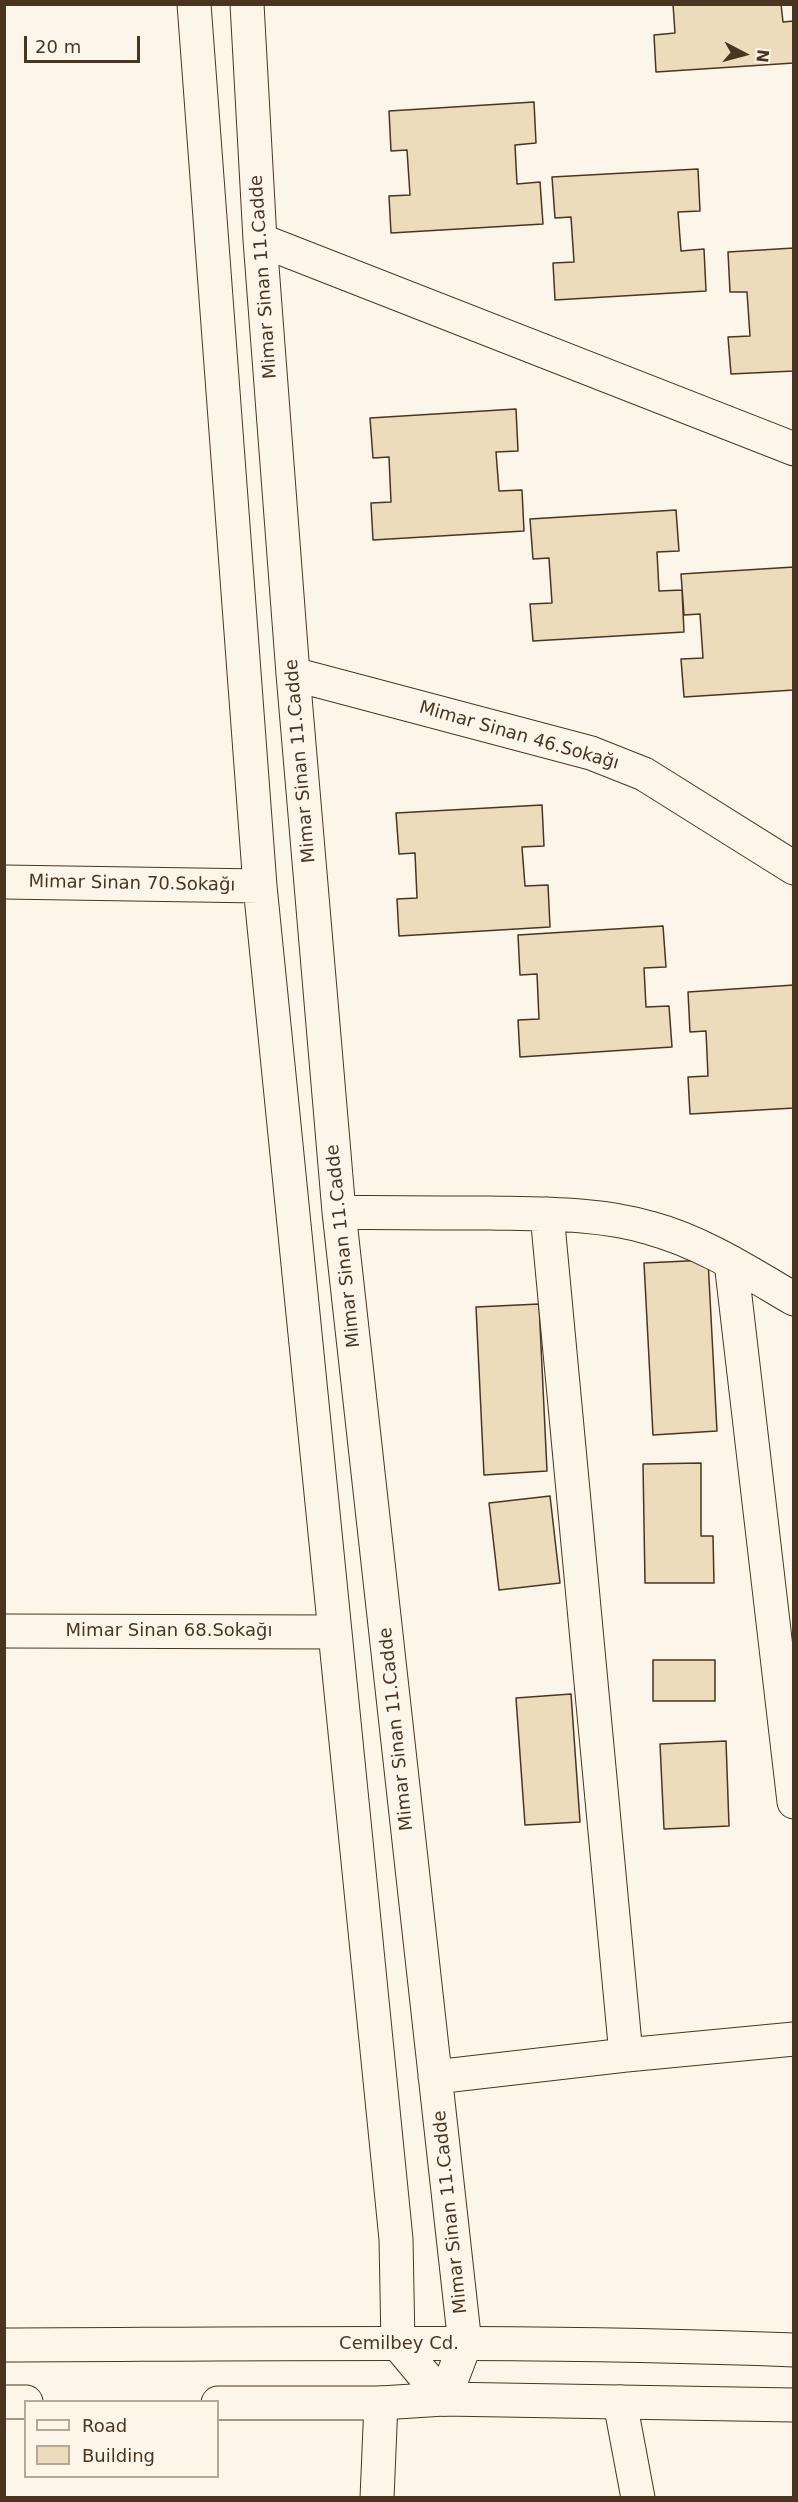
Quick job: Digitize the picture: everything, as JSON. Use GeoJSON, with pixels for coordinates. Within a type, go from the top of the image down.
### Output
{"type":"FeatureCollection","features":[{"type":"Feature","properties":{"kind":"street"},"geometry":{"type":"LineString","coordinates":[[194,4],[260,886],[396,2239],[398,2344],[444,2399]]}},
{"type":"Feature","properties":{"kind":"street","name":"Mimar Sinan 11.Cadde"},"geometry":{"type":"LineString","coordinates":[[248,4],[260,240],[293,674],[339,1212],[465,2344],[444,2399]]}},
{"type":"Feature","properties":{"kind":"street"},"geometry":{"type":"LineString","coordinates":[[260,240],[794,449]]}},
{"type":"Feature","properties":{"kind":"street","name":"Mimar Sinan 46.Sokağı"},"geometry":{"type":"LineString","coordinates":[[293,674],[591,753],[644,774],[794,868]]}},
{"type":"Feature","properties":{"kind":"street","name":"Mimar Sinan 70.Sokağı"},"geometry":{"type":"LineString","coordinates":[[4,882],[260,886]]}},
{"type":"Feature","properties":{"kind":"street"},"geometry":{"type":"LineString","coordinates":[[339,1212],[547,1214],[599,1219],[649,1228],[692,1243],[731,1262],[794,1299]]}},
{"type":"Feature","properties":{"kind":"street"},"geometry":{"type":"LineString","coordinates":[[547,1214],[626,2055]]}},
{"type":"Feature","properties":{"kind":"street"},"geometry":{"type":"LineString","coordinates":[[731,1262],[794,1802]]}},
{"type":"Feature","properties":{"kind":"street","name":"Mimar Sinan 68.Sokağı"},"geometry":{"type":"LineString","coordinates":[[4,1630],[334,1632]]}},
{"type":"Feature","properties":{"kind":"street"},"geometry":{"type":"LineString","coordinates":[[435,2077],[794,2039]]}},
{"type":"Feature","properties":{"kind":"street","name":"Cemilbey Cd."},"geometry":{"type":"LineString","coordinates":[[4,2345],[465,2344],[675,2346],[794,2350]]}},
{"type":"Feature","properties":{"kind":"street"},"geometry":{"type":"LineString","coordinates":[[219,2403],[381,2403],[444,2399],[794,2405]]}},
{"type":"Feature","properties":{"kind":"street"},"geometry":{"type":"LineString","coordinates":[[4,2402],[24,2402]]}},
{"type":"Feature","properties":{"kind":"street"},"geometry":{"type":"LineString","coordinates":[[620,2402],[638,2498]]}},
{"type":"Feature","properties":{"kind":"street"},"geometry":{"type":"LineString","coordinates":[[377,2498],[381,2403]]}},
{"type":"Feature","properties":{"kind":"building"},"geometry":{"type":"Polygon","coordinates":[[[673,4],[781,4],[783,22],[794,21],[794,63],[656,72],[654,35],[675,33],[673,4]]]}},
{"type":"Feature","properties":{"kind":"building"},"geometry":{"type":"Polygon","coordinates":[[[534,102],[536,143],[515,145],[517,184],[540,182],[543,224],[391,233],[389,196],[410,195],[407,150],[391,151],[389,111],[534,102]]]}},
{"type":"Feature","properties":{"kind":"building"},"geometry":{"type":"Polygon","coordinates":[[[698,169],[700,211],[678,212],[681,251],[704,249],[706,291],[555,300],[553,263],[574,262],[571,217],[555,218],[552,177],[698,169]]]}},
{"type":"Feature","properties":{"kind":"building"},"geometry":{"type":"Polygon","coordinates":[[[794,248],[794,371],[731,374],[728,337],[750,336],[747,292],[730,292],[728,252],[794,248]]]}},
{"type":"Feature","properties":{"kind":"building"},"geometry":{"type":"Polygon","coordinates":[[[516,409],[518,451],[496,452],[499,491],[522,490],[524,531],[373,540],[371,503],[391,502],[389,457],[373,458],[370,418],[516,409]]]}},
{"type":"Feature","properties":{"kind":"building"},"geometry":{"type":"Polygon","coordinates":[[[676,510],[679,551],[657,552],[659,591],[682,590],[684,632],[533,641],[530,604],[552,603],[549,558],[533,559],[530,519],[676,510]]]}},
{"type":"Feature","properties":{"kind":"building"},"geometry":{"type":"Polygon","coordinates":[[[794,567],[794,690],[684,697],[681,659],[703,658],[700,614],[684,615],[681,574],[794,567]]]}},
{"type":"Feature","properties":{"kind":"building"},"geometry":{"type":"Polygon","coordinates":[[[542,805],[544,846],[522,847],[525,886],[548,885],[550,927],[399,936],[397,899],[417,898],[415,853],[399,854],[396,813],[542,805]]]}},
{"type":"Feature","properties":{"kind":"building"},"geometry":{"type":"Polygon","coordinates":[[[663,926],[666,967],[644,968],[646,1007],[669,1006],[672,1047],[520,1057],[518,1020],[539,1019],[537,974],[520,975],[518,935],[663,926]]]}},
{"type":"Feature","properties":{"kind":"building"},"geometry":{"type":"Polygon","coordinates":[[[794,985],[794,1108],[690,1114],[688,1077],[708,1076],[706,1031],[690,1032],[688,992],[794,985]]]}},
{"type":"Feature","properties":{"kind":"building"},"geometry":{"type":"Polygon","coordinates":[[[708,1260],[717,1431],[653,1435],[644,1263],[708,1260]]]}},
{"type":"Feature","properties":{"kind":"building"},"geometry":{"type":"Polygon","coordinates":[[[539,1304],[547,1471],[484,1475],[476,1307],[539,1304]]]}},
{"type":"Feature","properties":{"kind":"building"},"geometry":{"type":"Polygon","coordinates":[[[701,1463],[701,1536],[713,1536],[714,1583],[645,1583],[643,1464],[701,1463]]]}},
{"type":"Feature","properties":{"kind":"building"},"geometry":{"type":"Polygon","coordinates":[[[550,1496],[560,1583],[499,1590],[489,1503],[550,1496]]]}},
{"type":"Feature","properties":{"kind":"building"},"geometry":{"type":"Polygon","coordinates":[[[653,1660],[715,1660],[715,1701],[653,1701],[653,1660]]]}},
{"type":"Feature","properties":{"kind":"building"},"geometry":{"type":"Polygon","coordinates":[[[571,1694],[580,1822],[525,1825],[516,1698],[571,1694]]]}},
{"type":"Feature","properties":{"kind":"building"},"geometry":{"type":"Polygon","coordinates":[[[726,1741],[729,1826],[664,1829],[660,1744],[726,1741]]]}}]}
